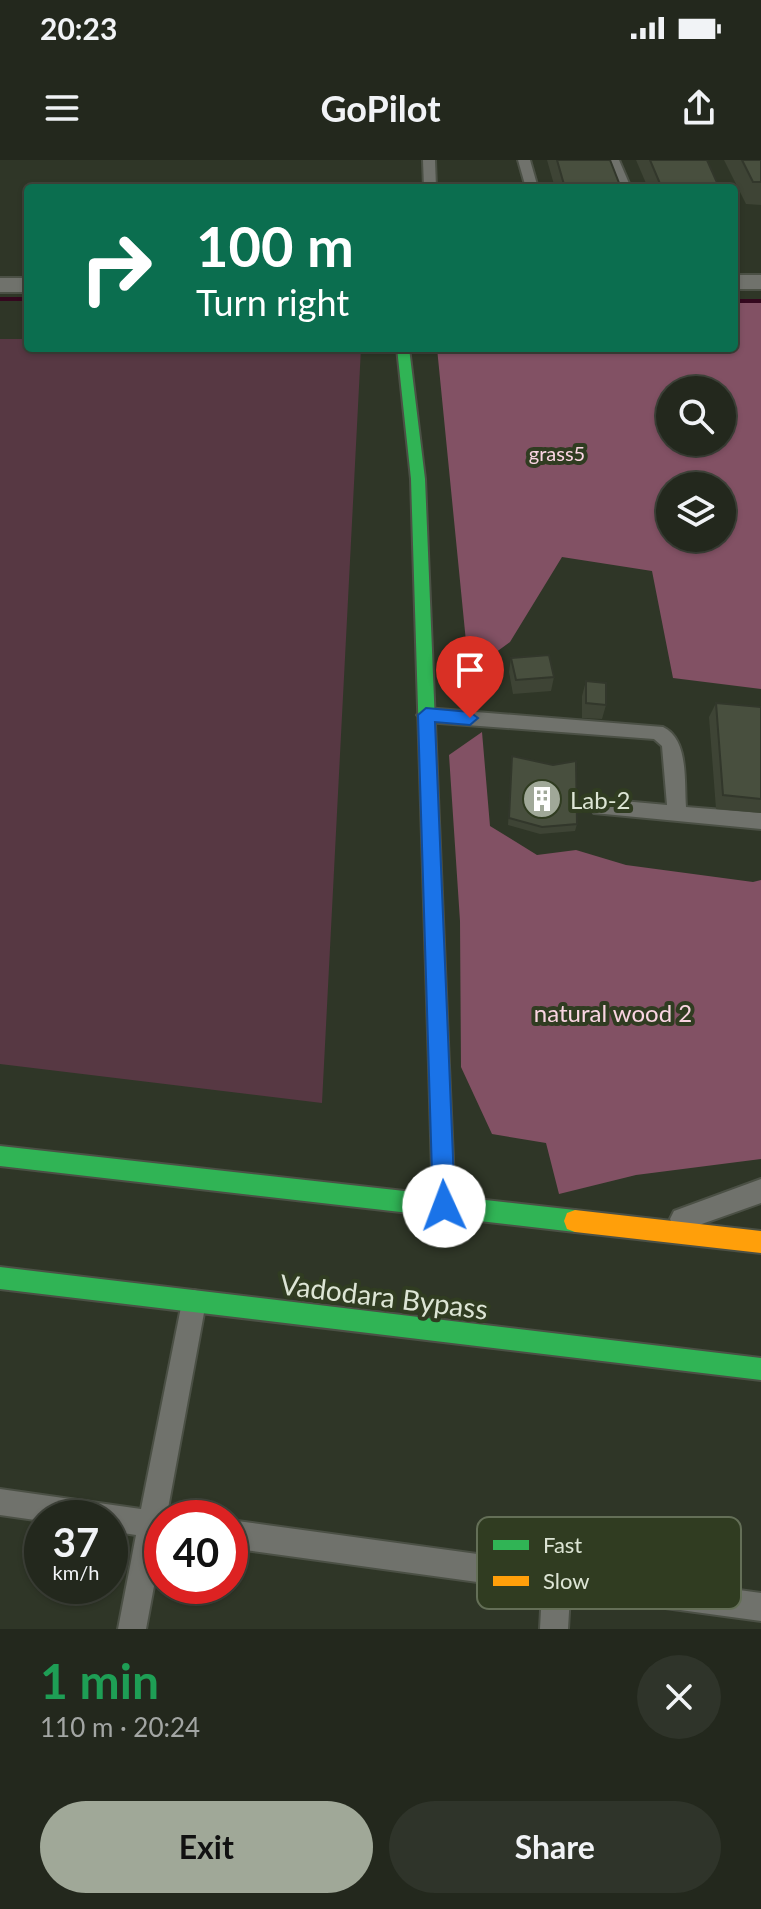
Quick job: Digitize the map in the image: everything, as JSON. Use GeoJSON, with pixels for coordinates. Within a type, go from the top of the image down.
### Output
{"type":"FeatureCollection","features":[{"type":"Feature","properties":{"kind":"main road"},"geometry":{"type":"LineString","coordinates":[[403,352],[418,479],[444,1206]]}},
{"type":"Feature","properties":{"kind":"main road"},"geometry":{"type":"LineString","coordinates":[[0,1156],[761,1242]]}},
{"type":"Feature","properties":{"kind":"main road","name":"Vadodara Bypass"},"geometry":{"type":"LineString","coordinates":[[0,1278],[761,1369]]}},
{"type":"Feature","properties":{"kind":"street"},"geometry":{"type":"LineString","coordinates":[[738,282],[761,282]]}},
{"type":"Feature","properties":{"kind":"street"},"geometry":{"type":"LineString","coordinates":[[0,285],[24,285]]}},
{"type":"Feature","properties":{"kind":"lane"},"geometry":{"type":"LineString","coordinates":[[429,160],[430,184]]}},
{"type":"Feature","properties":{"kind":"lane"},"geometry":{"type":"LineString","coordinates":[[524,160],[531,184]]}},
{"type":"Feature","properties":{"kind":"lane"},"geometry":{"type":"LineString","coordinates":[[613,160],[623,184]]}},
{"type":"Feature","properties":{"kind":"lane"},"geometry":{"type":"LineString","coordinates":[[426,715],[657,732],[667,737],[671,746],[677,813]]}},
{"type":"Feature","properties":{"kind":"lane"},"geometry":{"type":"LineString","coordinates":[[601,807],[761,821]]}},
{"type":"Feature","properties":{"kind":"lane"},"geometry":{"type":"LineString","coordinates":[[652,1230],[761,1191]]}},
{"type":"Feature","properties":{"kind":"lane"},"geometry":{"type":"LineString","coordinates":[[158,1500],[163,1455],[194,1302]]}},
{"type":"Feature","properties":{"kind":"lane"},"geometry":{"type":"LineString","coordinates":[[0,1502],[144,1522]]}},
{"type":"Feature","properties":{"kind":"lane"},"geometry":{"type":"LineString","coordinates":[[248,1536],[477,1568]]}},
{"type":"Feature","properties":{"kind":"lane"},"geometry":{"type":"LineString","coordinates":[[132,1629],[144,1576]]}},
{"type":"Feature","properties":{"kind":"lane"},"geometry":{"type":"LineString","coordinates":[[741,1604],[761,1607]]}},
{"type":"Feature","properties":{"kind":"lane"},"geometry":{"type":"LineString","coordinates":[[554,1629],[555,1609]]}},
{"type":"Feature","properties":{"kind":"shaded area"},"geometry":{"type":"Polygon","coordinates":[[[0,339],[24,339],[24,352],[361,352],[322,1103],[0,1064],[0,339]]]}},
{"type":"Feature","properties":{"kind":"green space","name":"grass5"},"geometry":{"type":"Polygon","coordinates":[[[738,302],[761,302],[761,689],[673,678],[652,571],[562,557],[510,642],[469,672],[437,352],[738,352],[738,302]]]}},
{"type":"Feature","properties":{"kind":"green space","name":"natural wood 2"},"geometry":{"type":"Polygon","coordinates":[[[482,732],[490,826],[537,855],[576,850],[626,865],[753,882],[761,880],[761,1159],[636,1175],[559,1194],[546,1143],[492,1134],[461,1067],[460,921],[449,755],[482,732]]]}},
{"type":"Feature","properties":{"kind":"building"},"geometry":{"type":"Polygon","coordinates":[[[557,160],[610,160],[619,184],[564,184],[557,160]]]}},
{"type":"Feature","properties":{"kind":"building"},"geometry":{"type":"Polygon","coordinates":[[[650,160],[707,160],[718,184],[660,184],[650,160]]]}},
{"type":"Feature","properties":{"kind":"building"},"geometry":{"type":"Polygon","coordinates":[[[742,160],[761,160],[761,182],[753,182],[742,160]]]}},
{"type":"Feature","properties":{"kind":"building"},"geometry":{"type":"Polygon","coordinates":[[[549,655],[554,677],[516,680],[511,658],[549,655]]]}},
{"type":"Feature","properties":{"kind":"building"},"geometry":{"type":"Polygon","coordinates":[[[586,681],[606,683],[606,705],[586,703],[586,681]]]}},
{"type":"Feature","properties":{"kind":"building"},"geometry":{"type":"Polygon","coordinates":[[[716,703],[761,707],[761,799],[723,795],[716,703]]]}},
{"type":"Feature","properties":{"kind":"building","name":"Lab-2"},"geometry":{"type":"Polygon","coordinates":[[[512,756],[553,765],[576,761],[577,824],[542,827],[509,818],[512,756]]]}},
{"type":"Feature","properties":{"kind":"waterway"},"geometry":{"type":"LineString","coordinates":[[0,299],[24,299]]}},
{"type":"Feature","properties":{"kind":"waterway"},"geometry":{"type":"LineString","coordinates":[[738,301],[761,301]]}},
{"type":"Feature","properties":{"kind":"traffic: fast"},"geometry":{"type":"LineString","coordinates":[[403,352],[418,479],[439,1066]]}},
{"type":"Feature","properties":{"kind":"traffic: fast"},"geometry":{"type":"LineString","coordinates":[[0,1156],[575,1221]]}},
{"type":"Feature","properties":{"kind":"traffic: fast"},"geometry":{"type":"LineString","coordinates":[[0,1278],[761,1369]]}},
{"type":"Feature","properties":{"kind":"traffic: slow"},"geometry":{"type":"LineString","coordinates":[[439,1066],[444,1206]]}},
{"type":"Feature","properties":{"kind":"traffic: slow"},"geometry":{"type":"LineString","coordinates":[[575,1221],[761,1242]]}},
{"type":"Feature","properties":{"kind":"place","name":"Lab-2"},"geometry":{"type":"Point","coordinates":[542,799]}},
{"type":"Feature","properties":{"kind":"route"},"geometry":{"type":"LineString","coordinates":[[444,1206],[426,715],[470,718]]}}]}
